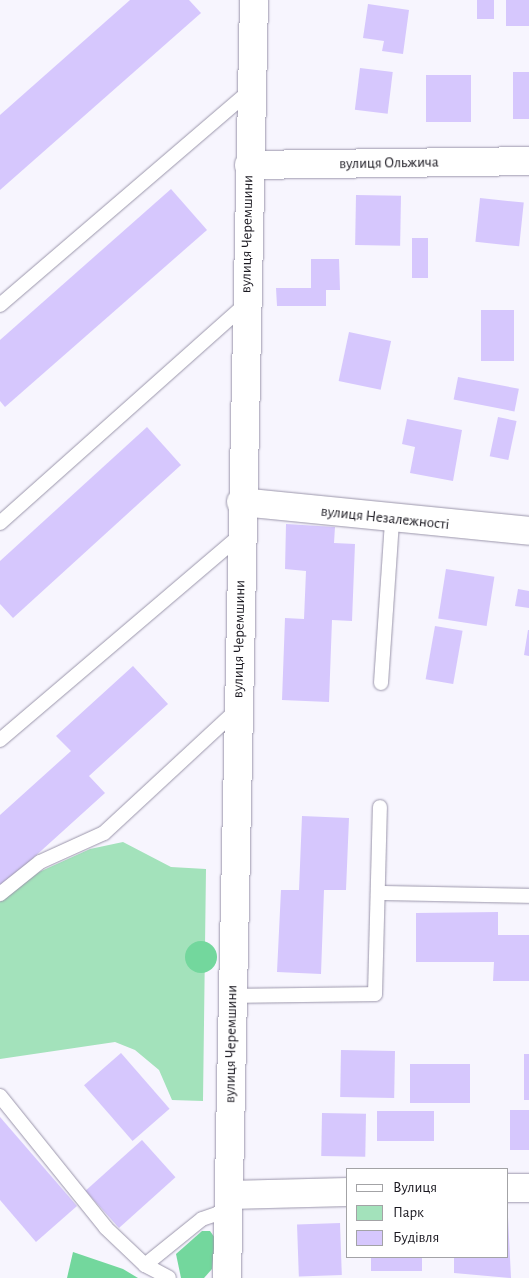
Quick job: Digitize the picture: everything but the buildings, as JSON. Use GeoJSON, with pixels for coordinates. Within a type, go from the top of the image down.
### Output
{"type":"FeatureCollection","features":[{"type":"Feature","properties":{"kind":"street","name":"вулиця Черемшини"},"geometry":{"type":"LineString","coordinates":[[227,1278],[241,502],[254,0]]}},
{"type":"Feature","properties":{"kind":"street","name":"вулиця Ольжича"},"geometry":{"type":"LineString","coordinates":[[249,165],[529,161]]}},
{"type":"Feature","properties":{"kind":"street","name":"вулиця Незалежності"},"geometry":{"type":"LineString","coordinates":[[241,502],[392,520],[529,531]]}},
{"type":"Feature","properties":{"kind":"street"},"geometry":{"type":"LineString","coordinates":[[509,1188],[529,1188]]}},
{"type":"Feature","properties":{"kind":"street"},"geometry":{"type":"LineString","coordinates":[[229,1202],[346,1192]]}},
{"type":"Feature","properties":{"kind":"lane"},"geometry":{"type":"LineString","coordinates":[[0,305],[251,90]]}},
{"type":"Feature","properties":{"kind":"lane"},"geometry":{"type":"LineString","coordinates":[[0,523],[246,304]]}},
{"type":"Feature","properties":{"kind":"lane"},"geometry":{"type":"LineString","coordinates":[[381,683],[392,520]]}},
{"type":"Feature","properties":{"kind":"lane"},"geometry":{"type":"LineString","coordinates":[[0,740],[241,535]]}},
{"type":"Feature","properties":{"kind":"lane"},"geometry":{"type":"LineString","coordinates":[[0,894],[40,862],[104,833],[238,709]]}},
{"type":"Feature","properties":{"kind":"lane"},"geometry":{"type":"LineString","coordinates":[[232,996],[375,994],[380,806]]}},
{"type":"Feature","properties":{"kind":"lane"},"geometry":{"type":"LineString","coordinates":[[378,893],[529,896]]}},
{"type":"Feature","properties":{"kind":"lane"},"geometry":{"type":"LineString","coordinates":[[0,1096],[106,1228],[145,1265],[169,1278]]}},
{"type":"Feature","properties":{"kind":"lane"},"geometry":{"type":"LineString","coordinates":[[145,1265],[202,1219],[229,1202]]}},
{"type":"Feature","properties":{"kind":"green space"},"geometry":{"type":"Polygon","coordinates":[[[123,842],[171,867],[206,869],[203,1101],[172,1100],[159,1070],[135,1050],[115,1042],[0,1059],[0,902],[39,872],[90,849],[123,842]]]}},
{"type":"Feature","properties":{"kind":"green space"},"geometry":{"type":"Polygon","coordinates":[[[201,941],[207,942],[212,946],[216,951],[216,963],[212,968],[207,972],[201,973],[195,972],[190,968],[186,963],[185,957],[186,951],[190,946],[195,942],[201,941]]]}},
{"type":"Feature","properties":{"kind":"green space"},"geometry":{"type":"Polygon","coordinates":[[[202,1231],[210,1231],[215,1238],[212,1269],[204,1278],[181,1278],[176,1254],[202,1231]]]}},
{"type":"Feature","properties":{"kind":"green space"},"geometry":{"type":"Polygon","coordinates":[[[73,1252],[123,1269],[138,1278],[67,1278],[73,1252]]]}}]}
